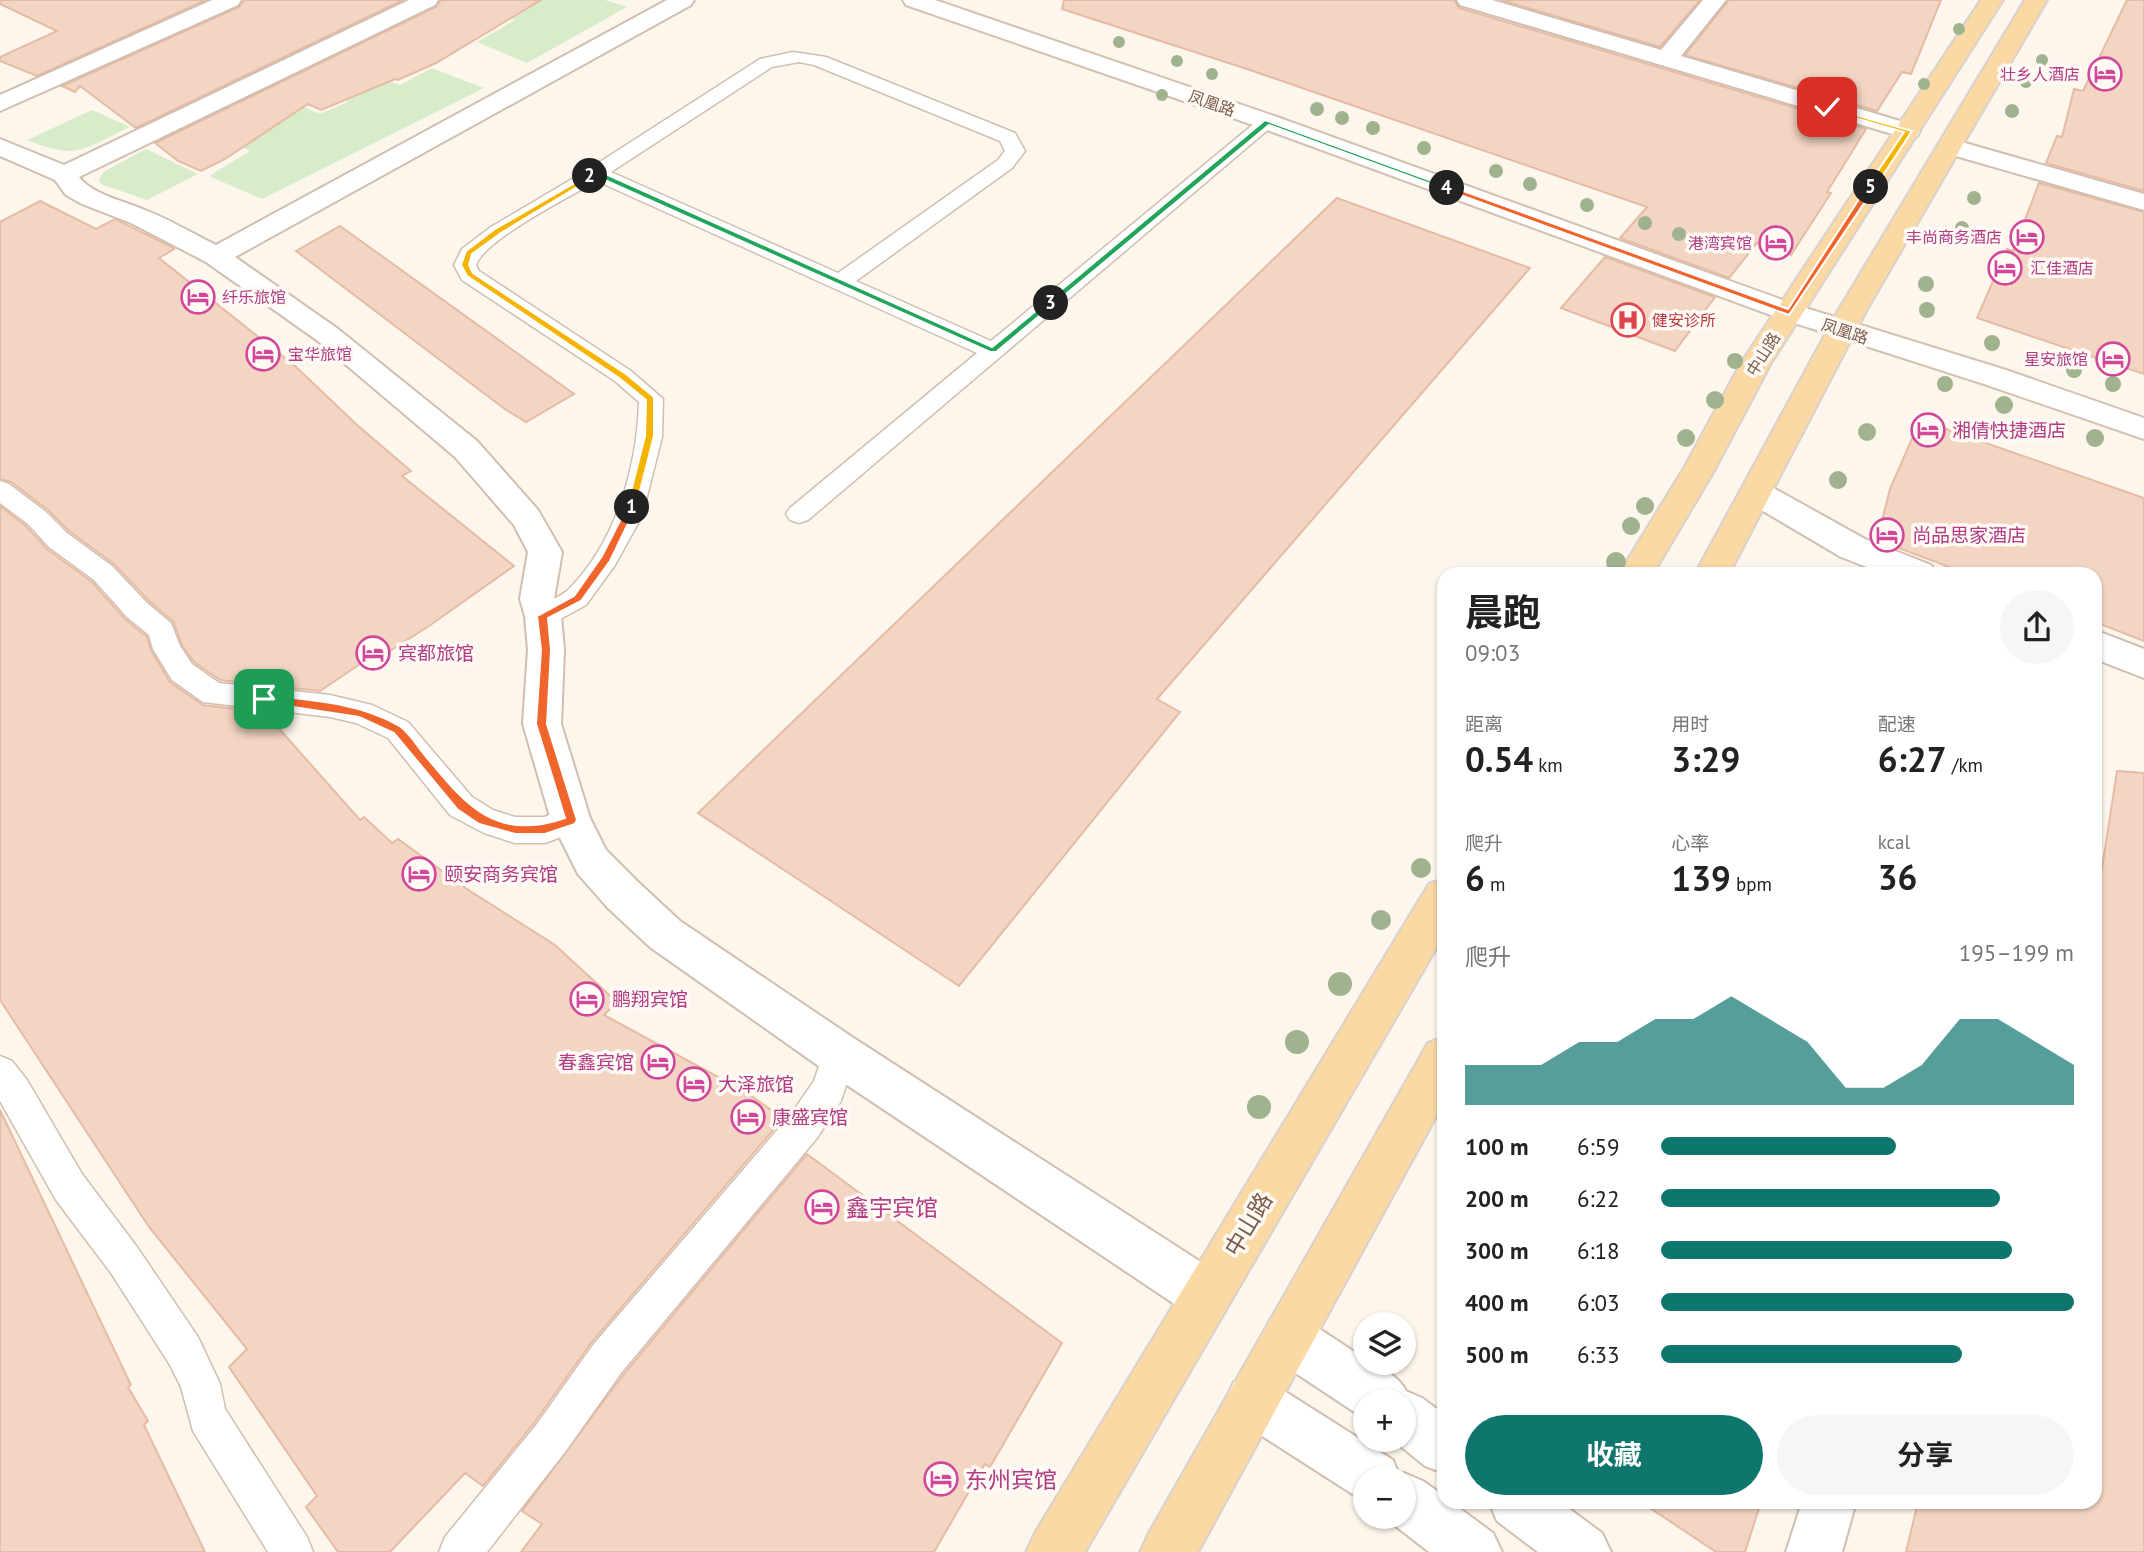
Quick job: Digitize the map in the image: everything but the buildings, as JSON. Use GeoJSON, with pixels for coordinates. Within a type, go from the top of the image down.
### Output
{"type":"FeatureCollection","features":[{"type":"Feature","properties":{"kind":"main road","name":"中山路"},"geometry":{"type":"LineString","coordinates":[[1640,567],[1699,469],[1756,363],[1992,0]]}},
{"type":"Feature","properties":{"kind":"main road"},"geometry":{"type":"LineString","coordinates":[[1716,567],[1847,321],[2036,0]]}},
{"type":"Feature","properties":{"kind":"main road","name":"中山路"},"geometry":{"type":"LineString","coordinates":[[1054,1552],[1437,909]]}},
{"type":"Feature","properties":{"kind":"main road"},"geometry":{"type":"LineString","coordinates":[[1168,1552],[1437,1071]]}},
{"type":"Feature","properties":{"kind":"street"},"geometry":{"type":"LineString","coordinates":[[0,104],[230,0]]}},
{"type":"Feature","properties":{"kind":"street"},"geometry":{"type":"LineString","coordinates":[[64,175],[427,0]]}},
{"type":"Feature","properties":{"kind":"street"},"geometry":{"type":"LineString","coordinates":[[216,256],[683,0]]}},
{"type":"Feature","properties":{"kind":"street","name":"凤凰路"},"geometry":{"type":"LineString","coordinates":[[914,0],[1796,302]]}},
{"type":"Feature","properties":{"kind":"street","name":"凤凰路"},"geometry":{"type":"LineString","coordinates":[[961,0],[2144,429]]}},
{"type":"Feature","properties":{"kind":"street"},"geometry":{"type":"LineString","coordinates":[[1468,0],[1908,131]]}},
{"type":"Feature","properties":{"kind":"street"},"geometry":{"type":"LineString","coordinates":[[1665,60],[1714,0]]}},
{"type":"Feature","properties":{"kind":"street"},"geometry":{"type":"LineString","coordinates":[[0,147],[64,175],[75,189],[92,198],[140,217],[216,256],[328,335],[466,449],[526,518],[545,552],[537,599],[543,616],[546,650],[542,724],[571,820],[592,862],[623,895],[665,934],[839,1054],[1206,1295]]}},
{"type":"Feature","properties":{"kind":"street"},"geometry":{"type":"LineString","coordinates":[[1951,147],[2144,202]]}},
{"type":"Feature","properties":{"kind":"street","name":"凤凰路"},"geometry":{"type":"LineString","coordinates":[[1847,321],[2144,407]]}},
{"type":"Feature","properties":{"kind":"street"},"geometry":{"type":"LineString","coordinates":[[1756,493],[1853,548],[1901,567]]}},
{"type":"Feature","properties":{"kind":"street"},"geometry":{"type":"LineString","coordinates":[[2102,647],[2144,664]]}},
{"type":"Feature","properties":{"kind":"street"},"geometry":{"type":"LineString","coordinates":[[1288,1338],[1365,1389]]}},
{"type":"Feature","properties":{"kind":"street"},"geometry":{"type":"LineString","coordinates":[[1252,1400],[1354,1466]]}},
{"type":"Feature","properties":{"kind":"street"},"geometry":{"type":"LineString","coordinates":[[1416,1425],[1437,1442]]}},
{"type":"Feature","properties":{"kind":"street"},"geometry":{"type":"LineString","coordinates":[[1416,1509],[1474,1552]]}},
{"type":"Feature","properties":{"kind":"street"},"geometry":{"type":"LineString","coordinates":[[1525,1509],[1583,1552]]}},
{"type":"Feature","properties":{"kind":"street"},"geometry":{"type":"LineString","coordinates":[[1814,1552],[1827,1509]]}},
{"type":"Feature","properties":{"kind":"lane"},"geometry":{"type":"LineString","coordinates":[[543,616],[578,598],[606,558],[629,516],[650,436],[651,399],[622,376],[470,275],[465,265],[468,253],[498,231],[596,173],[766,63],[788,56],[805,56],[820,61],[1008,136],[1015,151],[1006,163],[839,283]]}},
{"type":"Feature","properties":{"kind":"lane"},"geometry":{"type":"LineString","coordinates":[[799,514],[1268,122]]}},
{"type":"Feature","properties":{"kind":"lane"},"geometry":{"type":"LineString","coordinates":[[596,173],[993,351]]}},
{"type":"Feature","properties":{"kind":"lane"},"geometry":{"type":"LineString","coordinates":[[0,490],[37,518],[58,540],[103,573],[137,610],[161,630],[167,649],[182,672],[213,694],[330,706],[362,713],[398,730],[461,806],[484,820],[515,830],[545,830],[571,820]]}},
{"type":"Feature","properties":{"kind":"lane"},"geometry":{"type":"LineString","coordinates":[[460,1552],[551,1438],[607,1359],[804,1126],[829,1089],[839,1054]]}},
{"type":"Feature","properties":{"kind":"lane"},"geometry":{"type":"LineString","coordinates":[[0,1073],[15,1092],[69,1187],[124,1260],[184,1351],[200,1384],[207,1417],[292,1552]]}},
{"type":"Feature","properties":{"kind":"green space"},"geometry":{"type":"Polygon","coordinates":[[[462,0],[605,0],[627,7],[527,63],[477,42],[515,20],[462,0]]]}},
{"type":"Feature","properties":{"kind":"green space"},"geometry":{"type":"Polygon","coordinates":[[[338,61],[400,85],[432,68],[484,88],[262,199],[209,176],[250,151],[197,124],[269,92],[320,114],[348,102],[298,78],[338,61]]]}},
{"type":"Feature","properties":{"kind":"green space"},"geometry":{"type":"Polygon","coordinates":[[[92,110],[130,127],[80,150],[58,150],[27,140],[92,110]]]}},
{"type":"Feature","properties":{"kind":"green space"},"geometry":{"type":"Polygon","coordinates":[[[146,149],[198,174],[147,200],[101,184],[99,179],[105,171],[146,149]]]}},
{"type":"Feature","properties":{"kind":"place","name":"壮乡人酒店"},"geometry":{"type":"Point","coordinates":[2105,74]}},
{"type":"Feature","properties":{"kind":"place","name":"丰尚商务酒店"},"geometry":{"type":"Point","coordinates":[2027,237]}},
{"type":"Feature","properties":{"kind":"place","name":"港湾宾馆"},"geometry":{"type":"Point","coordinates":[1776,243]}},
{"type":"Feature","properties":{"kind":"place","name":"汇佳酒店"},"geometry":{"type":"Point","coordinates":[2005,268]}},
{"type":"Feature","properties":{"kind":"place","name":"纤乐旅馆"},"geometry":{"type":"Point","coordinates":[198,297]}},
{"type":"Feature","properties":{"kind":"place","name":"健安诊所"},"geometry":{"type":"Point","coordinates":[1628,320]}},
{"type":"Feature","properties":{"kind":"place","name":"宝华旅馆"},"geometry":{"type":"Point","coordinates":[263,354]}},
{"type":"Feature","properties":{"kind":"place","name":"星安旅馆"},"geometry":{"type":"Point","coordinates":[2113,359]}},
{"type":"Feature","properties":{"kind":"place","name":"湘倩快捷酒店"},"geometry":{"type":"Point","coordinates":[1928,430]}},
{"type":"Feature","properties":{"kind":"place","name":"尚品思家酒店"},"geometry":{"type":"Point","coordinates":[1887,535]}},
{"type":"Feature","properties":{"kind":"place","name":"宾都旅馆"},"geometry":{"type":"Point","coordinates":[373,653]}},
{"type":"Feature","properties":{"kind":"place","name":"颐安商务宾馆"},"geometry":{"type":"Point","coordinates":[419,874]}},
{"type":"Feature","properties":{"kind":"place","name":"鹏翔宾馆"},"geometry":{"type":"Point","coordinates":[587,999]}},
{"type":"Feature","properties":{"kind":"place","name":"春鑫宾馆"},"geometry":{"type":"Point","coordinates":[658,1062]}},
{"type":"Feature","properties":{"kind":"place","name":"大泽旅馆"},"geometry":{"type":"Point","coordinates":[694,1084]}},
{"type":"Feature","properties":{"kind":"place","name":"康盛宾馆"},"geometry":{"type":"Point","coordinates":[748,1117]}},
{"type":"Feature","properties":{"kind":"place","name":"鑫宇宾馆"},"geometry":{"type":"Point","coordinates":[822,1207]}},
{"type":"Feature","properties":{"kind":"place","name":"东州宾馆"},"geometry":{"type":"Point","coordinates":[941,1479]}},
{"type":"Feature","properties":{"kind":"route"},"geometry":{"type":"LineString","coordinates":[[264,699],[330,706],[362,713],[398,730],[461,806],[484,820],[515,830],[545,830],[571,820],[542,724],[546,650],[543,616],[578,598],[606,558],[629,516],[650,436],[651,399],[622,376],[470,275],[465,265],[468,253],[498,231],[596,173],[993,351],[1268,122],[1789,312],[1908,131],[1827,107]]}}]}
